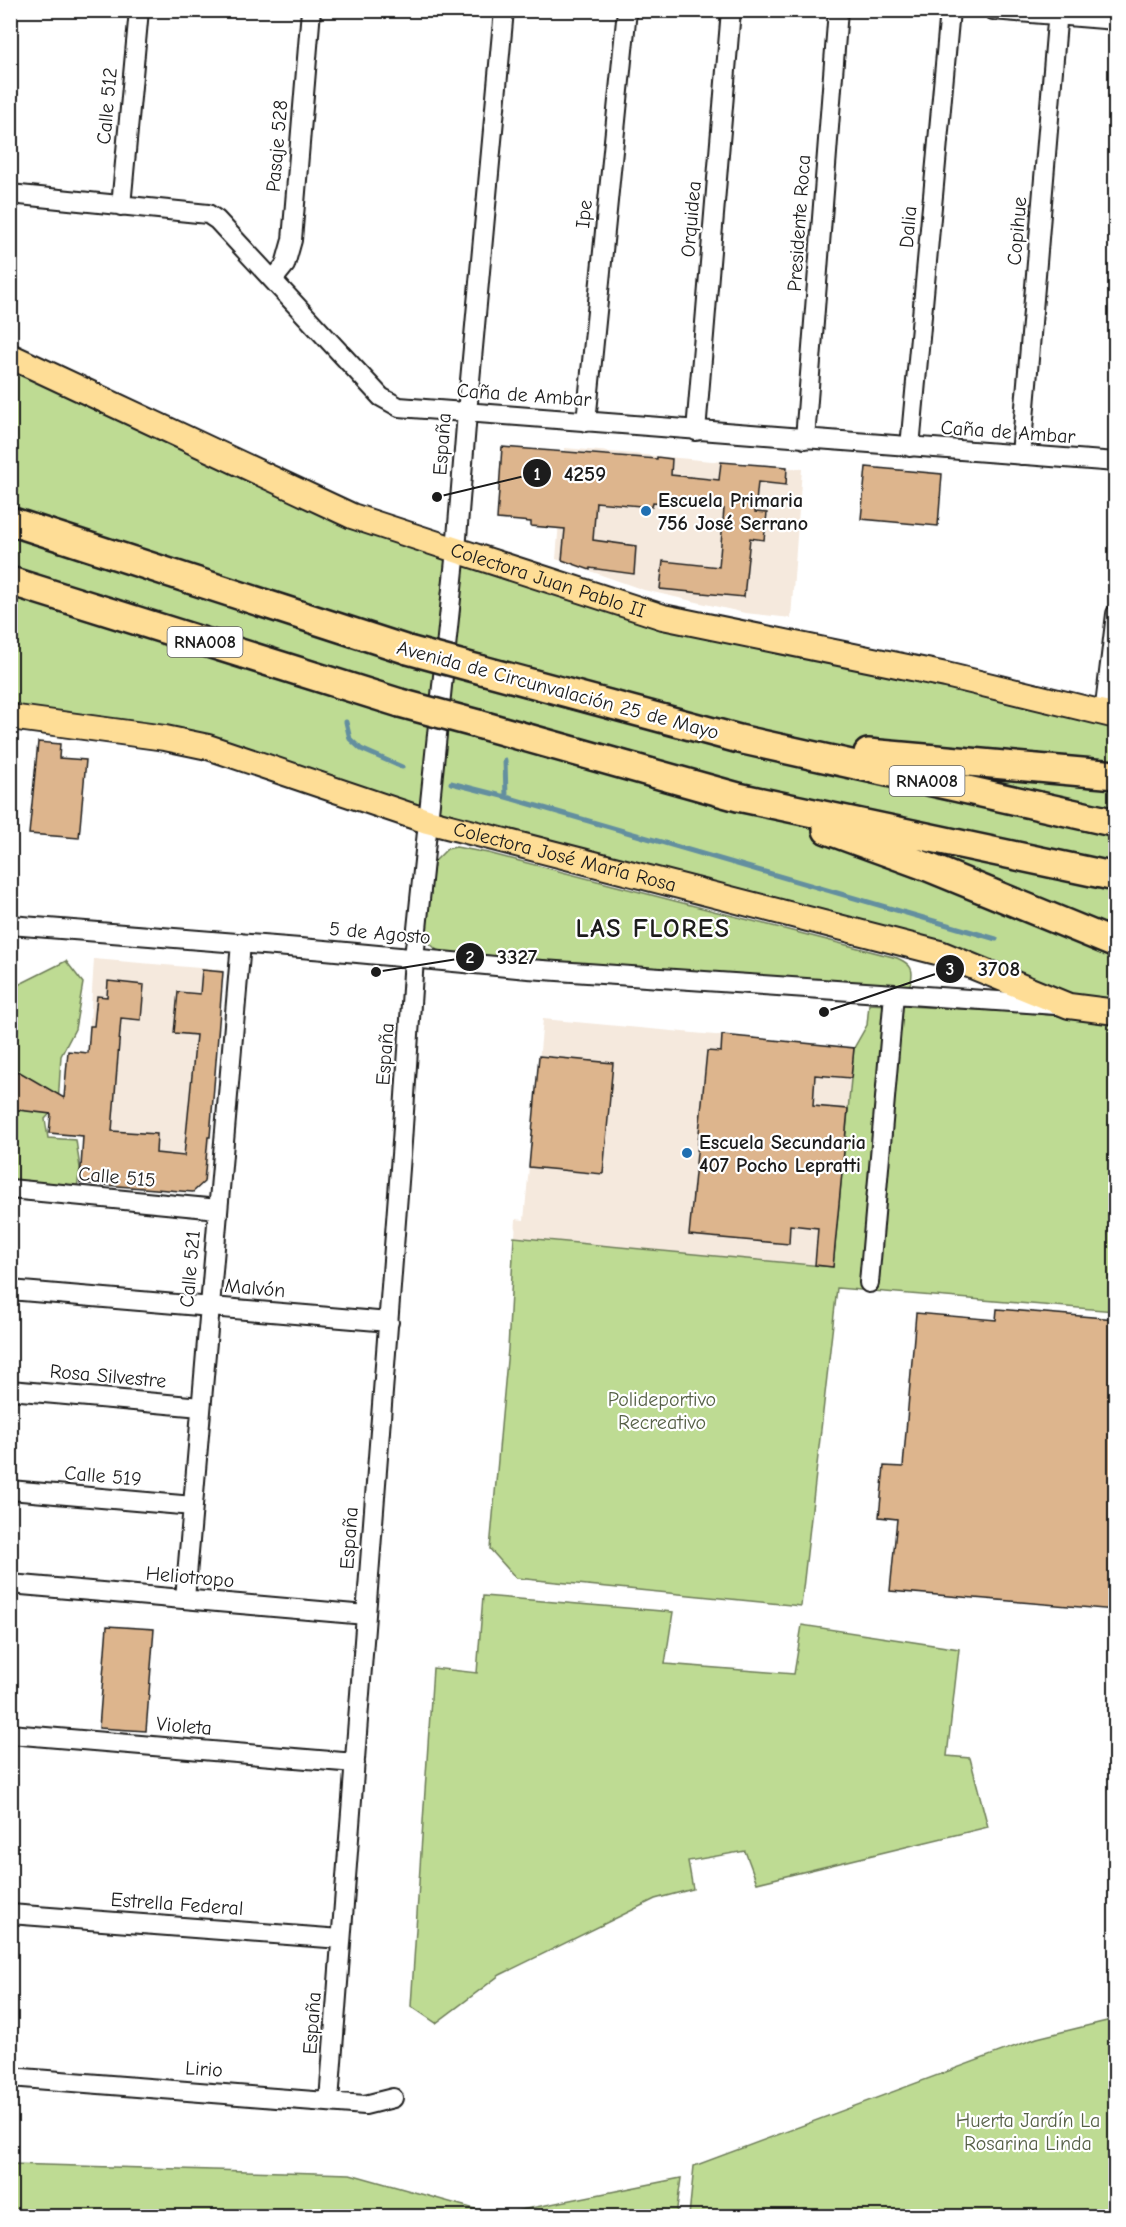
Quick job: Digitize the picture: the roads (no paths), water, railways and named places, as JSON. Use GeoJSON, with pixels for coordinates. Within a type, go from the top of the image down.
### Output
{"type":"FeatureCollection","features":[{"type":"Feature","properties":{"kind":"highway","name":"Avenida de Circunvalación 25 de Mayo"},"geometry":{"type":"LineString","coordinates":[[10,521],[408,650],[739,739],[1116,823]]}},
{"type":"Feature","properties":{"kind":"highway","name":"RNA008"},"geometry":{"type":"LineString","coordinates":[[10,580],[400,703],[738,797],[1116,877]]}},
{"type":"Feature","properties":{"kind":"highway"},"geometry":{"type":"LineString","coordinates":[[739,739],[1116,775]]}},
{"type":"Feature","properties":{"kind":"highway"},"geometry":{"type":"LineString","coordinates":[[738,797],[928,867],[1116,944]]}},
{"type":"Feature","properties":{"kind":"main road","name":"Colectora Juan Pablo II"},"geometry":{"type":"LineString","coordinates":[[10,356],[352,516],[456,550],[663,617],[946,675],[1110,715]]}},
{"type":"Feature","properties":{"kind":"main road","name":"Colectora José María Rosa"},"geometry":{"type":"LineString","coordinates":[[10,717],[165,738],[208,747],[427,821],[940,953],[1069,1006],[1116,1012]]}},
{"type":"Feature","properties":{"kind":"street","name":"Calle 512"},"geometry":{"type":"LineString","coordinates":[[121,206],[139,10]]}},
{"type":"Feature","properties":{"kind":"street","name":"Pasaje 528"},"geometry":{"type":"LineString","coordinates":[[273,280],[285,265],[292,240],[311,10]]}},
{"type":"Feature","properties":{"kind":"street","name":"España"},"geometry":{"type":"LineString","coordinates":[[329,2101],[414,958],[456,550],[466,413],[504,10]]}},
{"type":"Feature","properties":{"kind":"street","name":"Ipe"},"geometry":{"type":"LineString","coordinates":[[586,422],[627,10]]}},
{"type":"Feature","properties":{"kind":"street","name":"Orquidea"},"geometry":{"type":"LineString","coordinates":[[696,431],[731,10]]}},
{"type":"Feature","properties":{"kind":"street","name":"Presidente Roca"},"geometry":{"type":"LineString","coordinates":[[805,439],[838,10]]}},
{"type":"Feature","properties":{"kind":"street","name":"Dalia"},"geometry":{"type":"LineString","coordinates":[[910,447],[950,10]]}},
{"type":"Feature","properties":{"kind":"street"},"geometry":{"type":"LineString","coordinates":[[993,10],[1058,13],[1116,20]]}},
{"type":"Feature","properties":{"kind":"street","name":"Copihue"},"geometry":{"type":"LineString","coordinates":[[1021,455],[1058,13]]}},
{"type":"Feature","properties":{"kind":"street","name":"Caña de Ambar"},"geometry":{"type":"LineString","coordinates":[[10,195],[208,214],[217,220],[381,397],[399,407],[1116,462]]}},
{"type":"Feature","properties":{"kind":"street"},"geometry":{"type":"LineString","coordinates":[[1110,715],[1116,614]]}},
{"type":"Feature","properties":{"kind":"street","name":"5 de Agosto"},"geometry":{"type":"LineString","coordinates":[[10,925],[528,969],[1069,1006]]}},
{"type":"Feature","properties":{"kind":"street","name":"Calle 521"},"geometry":{"type":"LineString","coordinates":[[184,1599],[241,944]]}},
{"type":"Feature","properties":{"kind":"street"},"geometry":{"type":"LineString","coordinates":[[869,1283],[894,994]]}},
{"type":"Feature","properties":{"kind":"street","name":"Calle 515"},"geometry":{"type":"LineString","coordinates":[[10,1189],[218,1209]]}},
{"type":"Feature","properties":{"kind":"street","name":"Malvón"},"geometry":{"type":"LineString","coordinates":[[10,1290],[388,1322]]}},
{"type":"Feature","properties":{"kind":"street","name":"Rosa Silvestre"},"geometry":{"type":"LineString","coordinates":[[10,1390],[201,1407]]}},
{"type":"Feature","properties":{"kind":"street","name":"Calle 519"},"geometry":{"type":"LineString","coordinates":[[10,1490],[192,1506]]}},
{"type":"Feature","properties":{"kind":"street","name":"Heliotropo"},"geometry":{"type":"LineString","coordinates":[[10,1584],[366,1615]]}},
{"type":"Feature","properties":{"kind":"street","name":"Violeta"},"geometry":{"type":"LineString","coordinates":[[10,1734],[355,1763]]}},
{"type":"Feature","properties":{"kind":"street","name":"Estrella Federal"},"geometry":{"type":"LineString","coordinates":[[10,1914],[341,1939]]}},
{"type":"Feature","properties":{"kind":"street","name":"Lirio"},"geometry":{"type":"LineString","coordinates":[[10,2077],[366,2105],[393,2098]]}},
{"type":"Feature","properties":{"kind":"waterway"},"geometry":{"type":"LineString","coordinates":[[346,722],[350,739],[361,749],[402,767]]}},
{"type":"Feature","properties":{"kind":"waterway"},"geometry":{"type":"LineString","coordinates":[[505,760],[506,797]]}},
{"type":"Feature","properties":{"kind":"waterway"},"geometry":{"type":"LineString","coordinates":[[451,783],[996,939]]}},
{"type":"Feature","properties":{"kind":"place","name":"4259"},"geometry":{"type":"Point","coordinates":[437,497]}},
{"type":"Feature","properties":{"kind":"place","name":"Escuela Primaria 756 José Serrano"},"geometry":{"type":"Point","coordinates":[646,511]}},
{"type":"Feature","properties":{"kind":"place","name":"3327"},"geometry":{"type":"Point","coordinates":[376,972]}},
{"type":"Feature","properties":{"kind":"place","name":"3708"},"geometry":{"type":"Point","coordinates":[824,1012]}},
{"type":"Feature","properties":{"kind":"place","name":"Escuela Secundaria 407 Pocho Lepratti"},"geometry":{"type":"Point","coordinates":[687,1153]}},
{"type":"Feature","properties":{"kind":"district","name":"LAS FLORES"},"geometry":{"type":"Point","coordinates":[653,929]}},
{"type":"Feature","properties":{"kind":"park label","name":"Polideportivo Recreativo"},"geometry":{"type":"Point","coordinates":[662,1410]}},
{"type":"Feature","properties":{"kind":"park label","name":"Huerta Jardín La Rosarina Linda"},"geometry":{"type":"Point","coordinates":[1028,2132]}}]}
